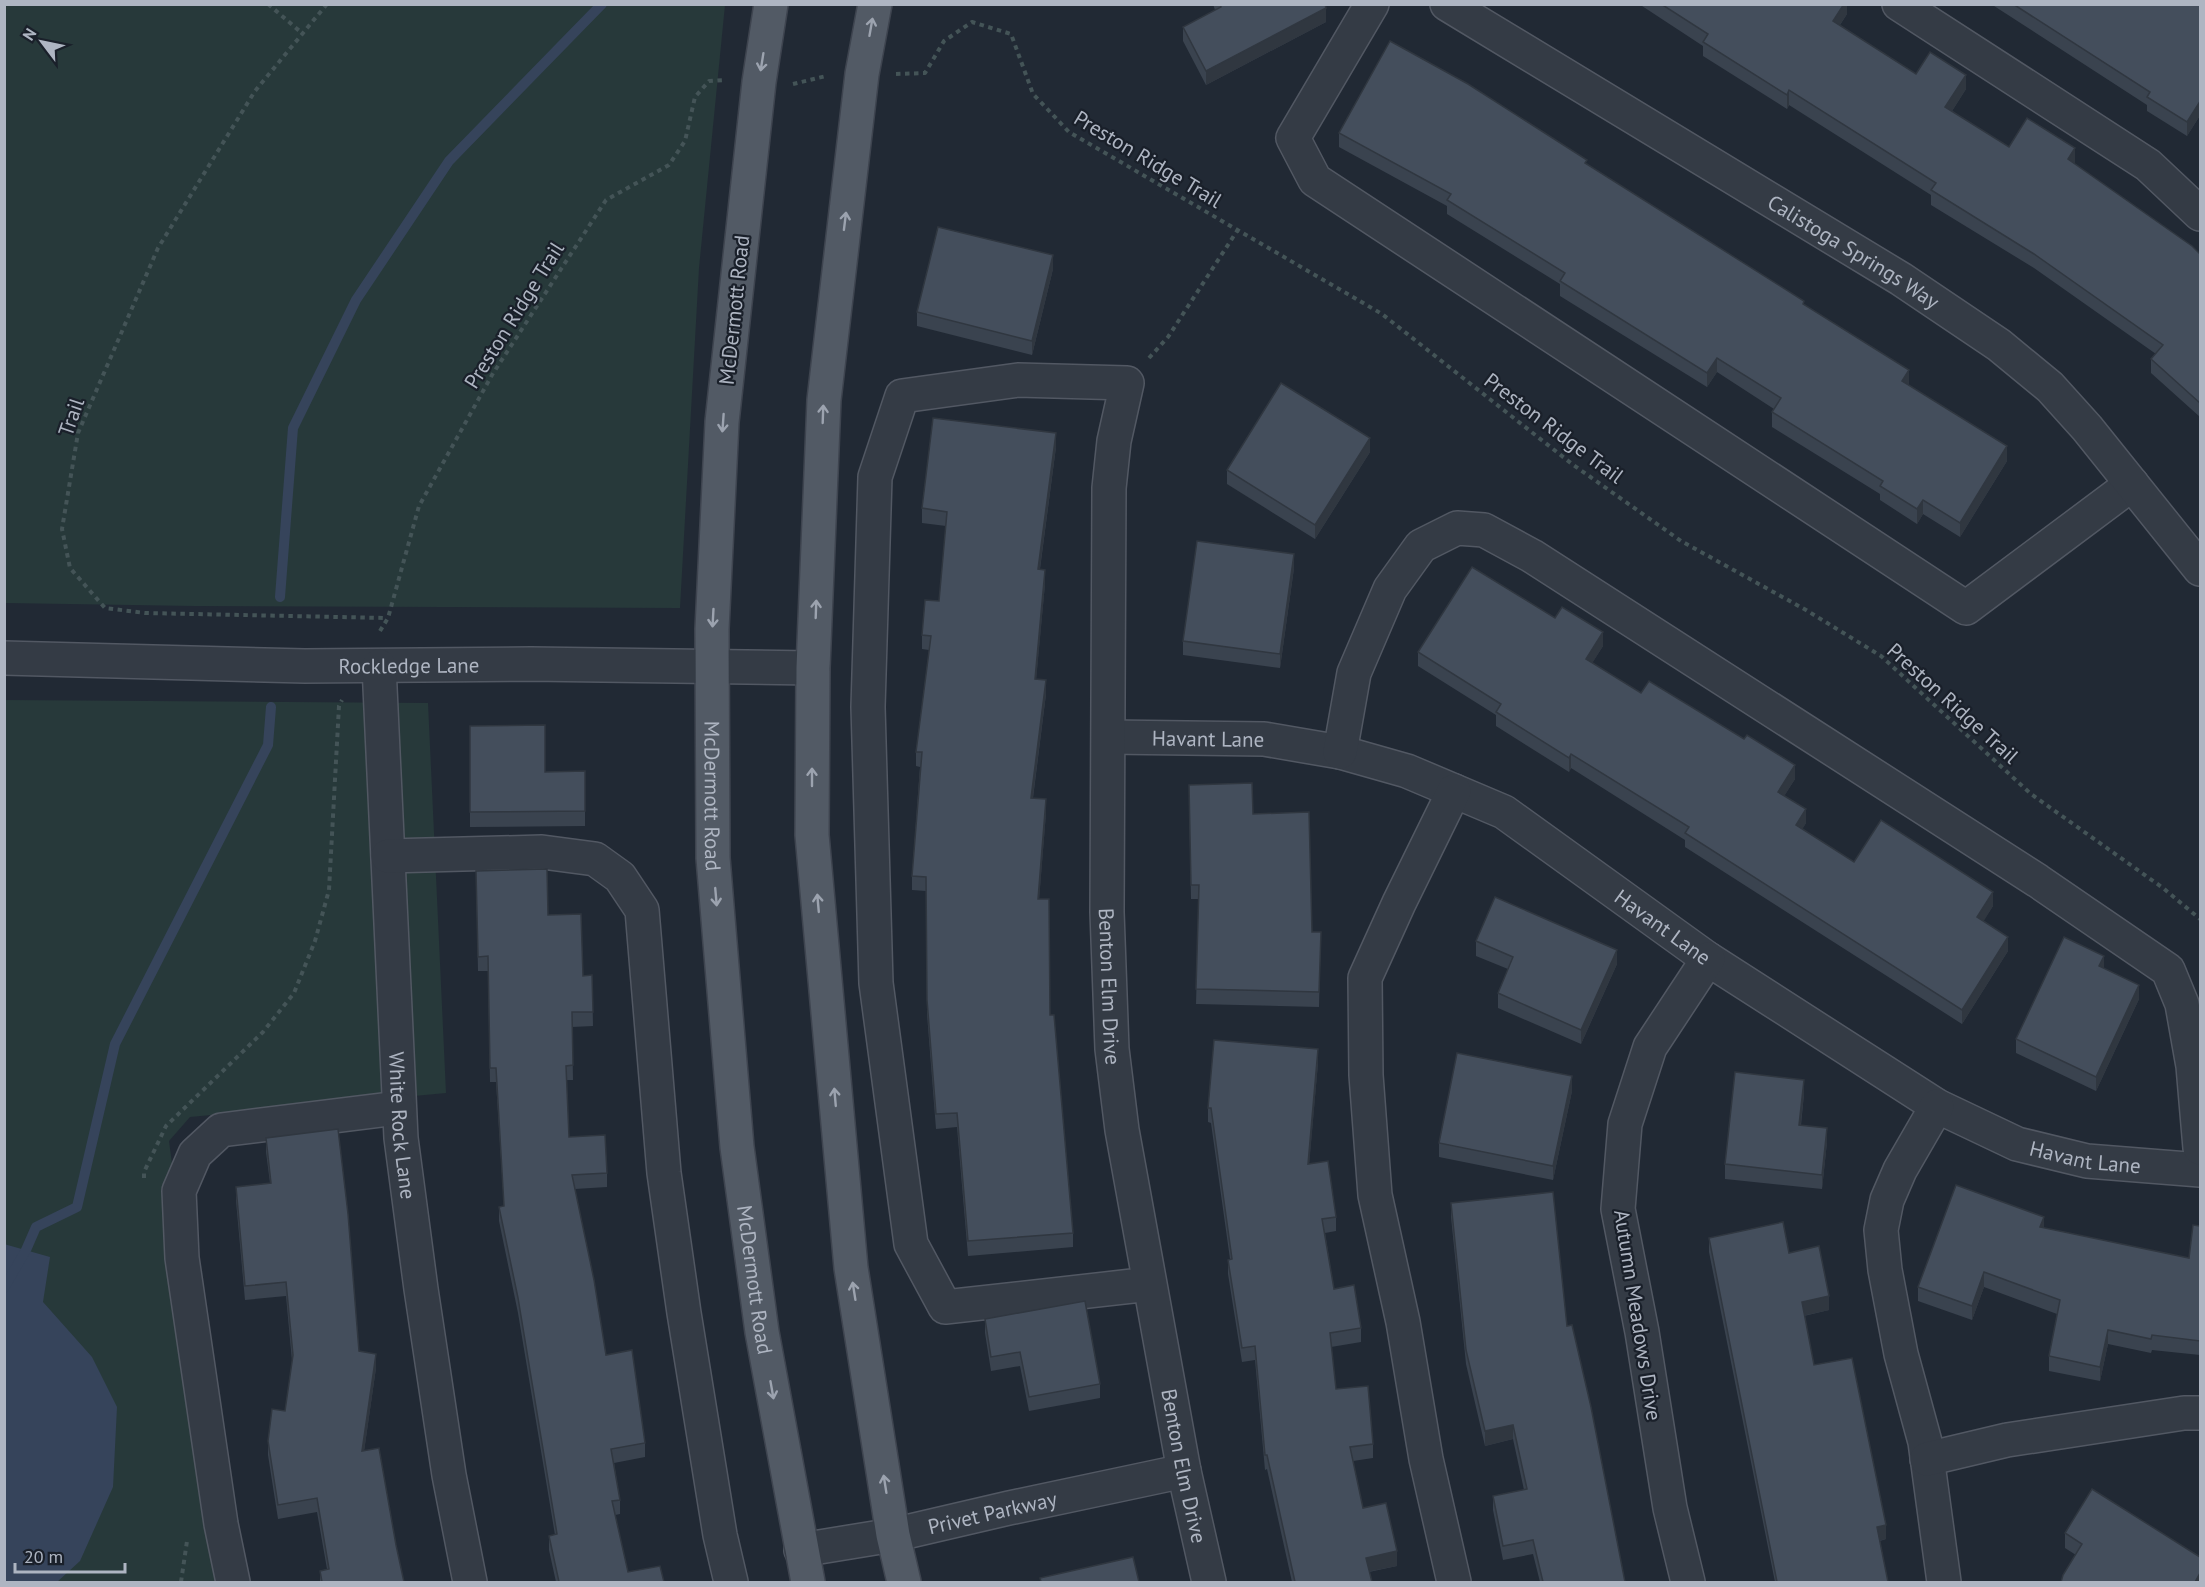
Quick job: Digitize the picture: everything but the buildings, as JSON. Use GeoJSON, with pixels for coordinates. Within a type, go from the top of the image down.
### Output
{"type":"FeatureCollection","features":[{"type":"Feature","properties":{"kind":"main road","name":"McDermott Road"},"geometry":{"type":"LineString","coordinates":[[771,4],[759,82],[722,422],[712,666],[713,858],[737,1147],[762,1332],[808,1582]]}},
{"type":"Feature","properties":{"kind":"main road"},"geometry":{"type":"LineString","coordinates":[[875,4],[862,74],[824,400],[813,668],[812,835],[851,1268],[894,1535],[904,1582]]}},
{"type":"Feature","properties":{"kind":"street"},"geometry":{"type":"LineString","coordinates":[[1372,4],[1293,138],[1314,180],[1966,608],[2132,484]]}},
{"type":"Feature","properties":{"kind":"street","name":"Calistoga Springs Way"},"geometry":{"type":"LineString","coordinates":[[1447,4],[1901,279],[1999,345],[2050,387],[2088,428],[2200,569]]}},
{"type":"Feature","properties":{"kind":"street"},"geometry":{"type":"LineString","coordinates":[[1899,4],[2148,165],[2200,213]]}},
{"type":"Feature","properties":{"kind":"street"},"geometry":{"type":"LineString","coordinates":[[1127,383],[1018,380],[902,396],[875,477],[868,707],[876,983],[911,1244],[945,1307],[1150,1284]]}},
{"type":"Feature","properties":{"kind":"street","name":"Benton Elm Drive"},"geometry":{"type":"LineString","coordinates":[[1127,383],[1114,441],[1109,488],[1107,912],[1112,1049],[1122,1130],[1184,1471],[1209,1582]]}},
{"type":"Feature","properties":{"kind":"street"},"geometry":{"type":"LineString","coordinates":[[1340,752],[1354,673],[1390,589],[1421,546],[1457,528],[1484,530],[1532,556],[2038,881],[2168,970],[2182,1004],[2193,1066],[2200,1148]]}},
{"type":"Feature","properties":{"kind":"street","name":"Rockledge Lane"},"geometry":{"type":"LineString","coordinates":[[4,658],[329,666],[531,664],[813,668]]}},
{"type":"Feature","properties":{"kind":"street","name":"White Rock Lane"},"geometry":{"type":"LineString","coordinates":[[379,666],[398,1108],[421,1289],[449,1474],[470,1582]]}},
{"type":"Feature","properties":{"kind":"street","name":"Havant Lane"},"geometry":{"type":"LineString","coordinates":[[1109,737],[1264,739],[1340,752],[1407,771],[1503,812],[1708,959],[1937,1106],[2017,1144],[2087,1161],[2200,1170]]}},
{"type":"Feature","properties":{"kind":"street"},"geometry":{"type":"LineString","coordinates":[[1454,790],[1365,978],[1366,1075],[1375,1195],[1403,1322],[1426,1459],[1454,1582]]}},
{"type":"Feature","properties":{"kind":"street"},"geometry":{"type":"LineString","coordinates":[[388,856],[542,852],[595,859],[620,877],[642,910],[664,1173],[720,1535],[731,1582]]}},
{"type":"Feature","properties":{"kind":"street","name":"Autumn Meadows Drive"},"geometry":{"type":"LineString","coordinates":[[1688,1582],[1670,1508],[1642,1332],[1618,1209],[1625,1124],[1650,1047],[1708,959]]}},
{"type":"Feature","properties":{"kind":"street"},"geometry":{"type":"LineString","coordinates":[[1937,1106],[1891,1190],[1881,1230],[1885,1270],[1901,1354],[1925,1442],[1944,1582]]}},
{"type":"Feature","properties":{"kind":"street"},"geometry":{"type":"LineString","coordinates":[[233,1582],[221,1524],[182,1258],[179,1191],[195,1154],[221,1130],[398,1108]]}},
{"type":"Feature","properties":{"kind":"street"},"geometry":{"type":"LineString","coordinates":[[1927,1459],[2007,1440],[2172,1414],[2200,1413]]}},
{"type":"Feature","properties":{"kind":"street","name":"Privet Parkway"},"geometry":{"type":"LineString","coordinates":[[801,1550],[894,1535],[1184,1471]]}},
{"type":"Feature","properties":{"kind":"path"},"geometry":{"type":"LineString","coordinates":[[268,4],[303,34]]}},
{"type":"Feature","properties":{"kind":"path","name":"Trail"},"geometry":{"type":"LineString","coordinates":[[327,4],[255,91],[158,248],[78,433],[62,529],[70,568],[105,608],[145,613],[388,618]]}},
{"type":"Feature","properties":{"kind":"path","name":"Preston Ridge Trail"},"geometry":{"type":"LineString","coordinates":[[907,74],[925,73],[944,41],[972,22],[1011,34],[1033,94],[1069,132],[1382,314],[1572,464],[1681,541],[1806,610],[1881,656],[2031,794],[2163,888],[2200,919]]}},
{"type":"Feature","properties":{"kind":"path"},"geometry":{"type":"LineString","coordinates":[[796,85],[832,75]]}},
{"type":"Feature","properties":{"kind":"path","name":"Preston Ridge Trail"},"geometry":{"type":"LineString","coordinates":[[388,618],[419,506],[492,375],[606,200],[669,165],[685,141],[694,97],[709,81],[724,80]]}},
{"type":"Feature","properties":{"kind":"path"},"geometry":{"type":"LineString","coordinates":[[1127,383],[1168,337],[1237,231]]}},
{"type":"Feature","properties":{"kind":"shaded area"},"geometry":{"type":"Polygon","coordinates":[[[4,5],[725,5],[699,268],[680,608],[5,603],[4,5]]]}},
{"type":"Feature","properties":{"kind":"shaded area"},"geometry":{"type":"Polygon","coordinates":[[[5,700],[428,703],[446,1093],[190,1117],[169,1141],[228,1582],[5,1582],[5,700]]]}},
{"type":"Feature","properties":{"kind":"water"},"geometry":{"type":"Polygon","coordinates":[[[4,1244],[50,1257],[43,1302],[92,1357],[117,1407],[113,1487],[80,1561],[57,1582],[5,1582],[4,1244]]]}},
{"type":"Feature","properties":{"kind":"waterway"},"geometry":{"type":"LineString","coordinates":[[280,597],[293,428],[356,300],[449,161],[602,4]]}},
{"type":"Feature","properties":{"kind":"waterway"},"geometry":{"type":"LineString","coordinates":[[4,1288],[26,1250],[36,1227],[77,1207],[115,1044],[268,745],[271,707]]}}]}
